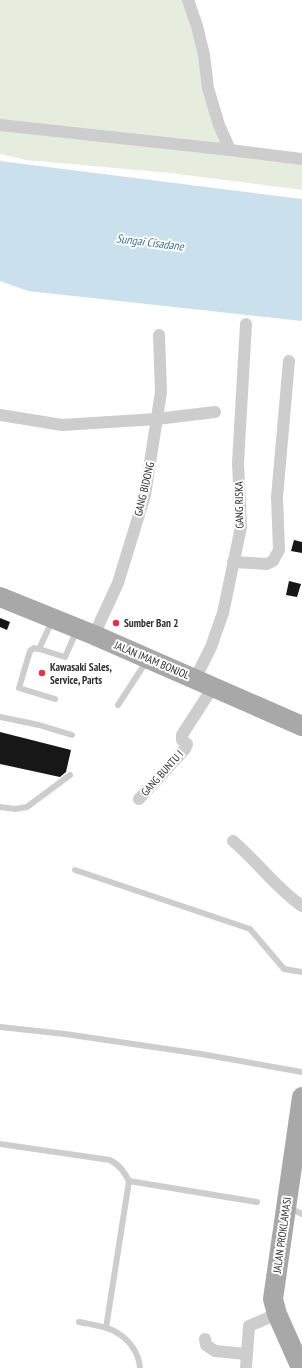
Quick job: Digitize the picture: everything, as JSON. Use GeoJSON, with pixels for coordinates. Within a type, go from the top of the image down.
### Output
{"type":"FeatureCollection","features":[{"type":"Feature","properties":{"kind":"main road","name":"JALAN IMAM BONJOL"},"geometry":{"type":"LineString","coordinates":[[0,597],[148,658],[302,726]]}},
{"type":"Feature","properties":{"kind":"main road","name":"JALAN PROKLAMASI"},"geometry":{"type":"LineString","coordinates":[[301,1368],[277,1314],[273,1299],[294,1210],[302,1097]]}},
{"type":"Feature","properties":{"kind":"street"},"geometry":{"type":"LineString","coordinates":[[188,0],[197,26],[204,55],[208,88],[219,125],[230,150]]}},
{"type":"Feature","properties":{"kind":"street"},"geometry":{"type":"LineString","coordinates":[[0,125],[302,159]]}},
{"type":"Feature","properties":{"kind":"street","name":"GANG RISKA"},"geometry":{"type":"LineString","coordinates":[[204,683],[211,646],[223,613],[241,527],[238,463],[246,324]]}},
{"type":"Feature","properties":{"kind":"street","name":"GANG BIDONG"},"geometry":{"type":"LineString","coordinates":[[86,632],[118,583],[144,495],[161,392],[159,335]]}},
{"type":"Feature","properties":{"kind":"street"},"geometry":{"type":"LineString","coordinates":[[233,562],[267,564],[274,561],[279,550],[277,497],[289,361]]}},
{"type":"Feature","properties":{"kind":"street"},"geometry":{"type":"LineString","coordinates":[[0,416],[62,425],[157,419],[215,412]]}},
{"type":"Feature","properties":{"kind":"street","name":"GANG BUNTU I"},"geometry":{"type":"LineString","coordinates":[[139,799],[185,749],[187,744],[182,740],[182,735],[204,683]]}},
{"type":"Feature","properties":{"kind":"street"},"geometry":{"type":"LineString","coordinates":[[233,841],[248,854],[289,896],[302,906]]}},
{"type":"Feature","properties":{"kind":"street"},"geometry":{"type":"LineString","coordinates":[[246,1368],[249,1326],[277,1314]]}},
{"type":"Feature","properties":{"kind":"street"},"geometry":{"type":"LineString","coordinates":[[205,1339],[206,1345],[215,1350],[246,1354]]}},
{"type":"Feature","properties":{"kind":"lane"},"geometry":{"type":"LineString","coordinates":[[39,649],[53,619]]}},
{"type":"Feature","properties":{"kind":"lane"},"geometry":{"type":"LineString","coordinates":[[55,698],[19,688],[30,651],[34,648],[65,657],[86,632]]}},
{"type":"Feature","properties":{"kind":"lane"},"geometry":{"type":"LineString","coordinates":[[118,705],[148,658]]}},
{"type":"Feature","properties":{"kind":"lane"},"geometry":{"type":"LineString","coordinates":[[0,717],[72,735]]}},
{"type":"Feature","properties":{"kind":"lane"},"geometry":{"type":"LineString","coordinates":[[0,807],[15,809],[27,807],[70,775]]}},
{"type":"Feature","properties":{"kind":"lane"},"geometry":{"type":"LineString","coordinates":[[75,870],[250,929],[284,969],[302,972]]}},
{"type":"Feature","properties":{"kind":"lane"},"geometry":{"type":"LineString","coordinates":[[0,1027],[88,1037],[201,1054],[302,1072]]}},
{"type":"Feature","properties":{"kind":"lane"},"geometry":{"type":"LineString","coordinates":[[0,1144],[110,1160],[122,1169],[129,1182],[106,1328]]}},
{"type":"Feature","properties":{"kind":"lane"},"geometry":{"type":"LineString","coordinates":[[129,1182],[257,1202]]}},
{"type":"Feature","properties":{"kind":"lane"},"geometry":{"type":"LineString","coordinates":[[79,1322],[111,1329],[130,1344],[136,1351],[140,1368]]}},
{"type":"Feature","properties":{"kind":"green space"},"geometry":{"type":"Polygon","coordinates":[[[0,0],[183,0],[193,27],[227,153],[302,163],[302,190],[170,173],[26,160],[0,154],[0,0]]]}},
{"type":"Feature","properties":{"kind":"water","name":"Sungai Cisadane"},"geometry":{"type":"Polygon","coordinates":[[[0,161],[302,199],[302,321],[28,291],[0,281],[0,161]]]}},
{"type":"Feature","properties":{"kind":"building"},"geometry":{"type":"Polygon","coordinates":[[[294,540],[302,542],[302,553],[291,551],[294,540]]]}},
{"type":"Feature","properties":{"kind":"building"},"geometry":{"type":"Polygon","coordinates":[[[289,581],[301,584],[297,597],[286,595],[289,581]]]}},
{"type":"Feature","properties":{"kind":"building"},"geometry":{"type":"Polygon","coordinates":[[[0,618],[10,622],[7,630],[0,627],[0,618]]]}},
{"type":"Feature","properties":{"kind":"building"},"geometry":{"type":"Polygon","coordinates":[[[0,732],[71,750],[66,772],[60,777],[0,764],[0,732]]]}},
{"type":"Feature","properties":{"kind":"place","name":"Sumber Ban 2"},"geometry":{"type":"Point","coordinates":[116,623]}},
{"type":"Feature","properties":{"kind":"place","name":"Kawasaki Sales, Service, Parts"},"geometry":{"type":"Point","coordinates":[42,673]}}]}
